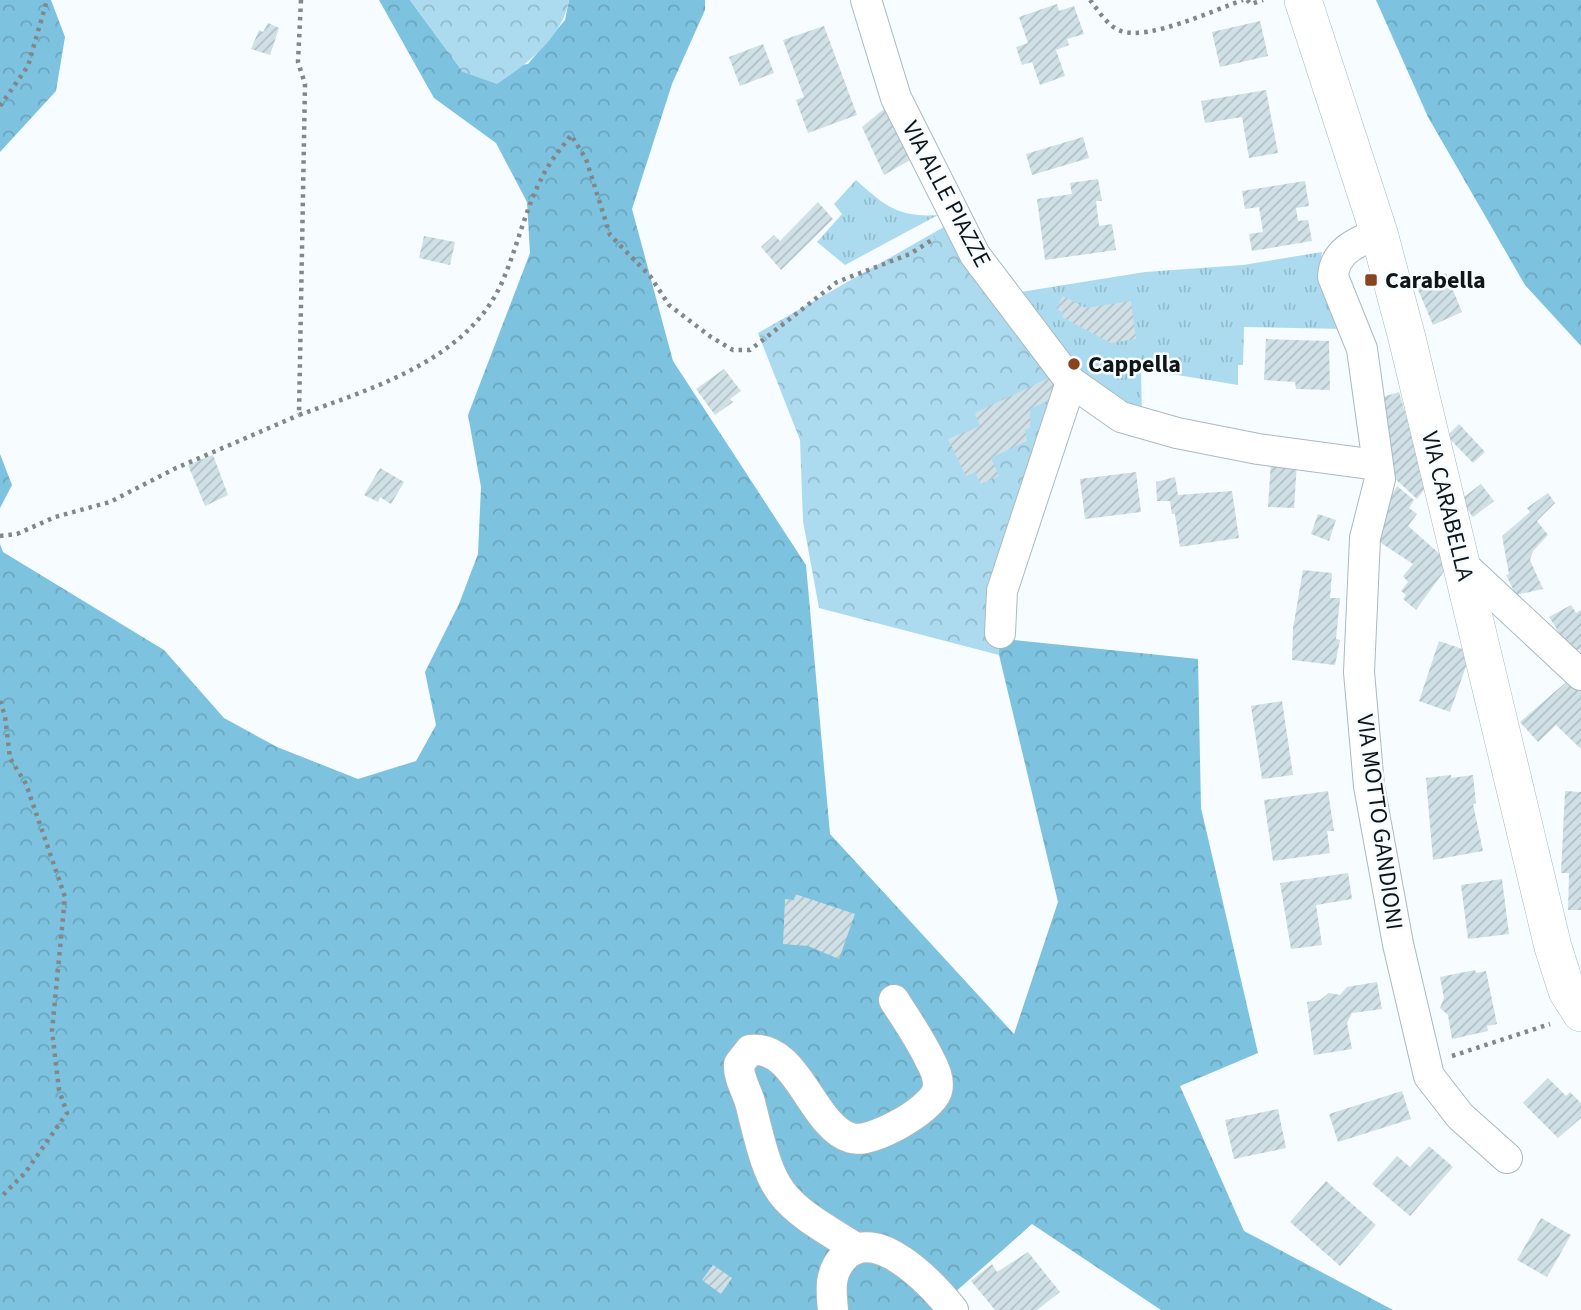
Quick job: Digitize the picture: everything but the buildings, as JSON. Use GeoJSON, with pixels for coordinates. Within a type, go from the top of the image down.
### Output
{"type":"FeatureCollection","features":[{"type":"Feature","properties":{"kind":"street","name":"VIA ALLE PIAZZE"},"geometry":{"type":"LineString","coordinates":[[866,0],[896,98],[975,254],[1071,382],[1121,417],[1143,424],[1258,449],[1377,465]]}},
{"type":"Feature","properties":{"kind":"street","name":"VIA CARABELLA"},"geometry":{"type":"LineString","coordinates":[[1303,0],[1378,233],[1462,564],[1553,947],[1567,991],[1568,1018]]}},
{"type":"Feature","properties":{"kind":"street","name":"VIA MOTTO GANDIONI"},"geometry":{"type":"LineString","coordinates":[[1378,233],[1355,243],[1342,253],[1333,267],[1333,277],[1362,349],[1375,427],[1379,493],[1365,537],[1359,672],[1369,786],[1398,944],[1429,1076],[1460,1116],[1507,1158]]}},
{"type":"Feature","properties":{"kind":"street"},"geometry":{"type":"LineString","coordinates":[[1000,633],[1002,591],[1071,382]]}},
{"type":"Feature","properties":{"kind":"street"},"geometry":{"type":"LineString","coordinates":[[1462,564],[1581,675]]}},
{"type":"Feature","properties":{"kind":"street"},"geometry":{"type":"LineString","coordinates":[[894,1000],[930,1060],[936,1073],[937,1091],[926,1106],[876,1136],[858,1140],[842,1134],[781,1061],[766,1051],[750,1050],[739,1064],[764,1162],[775,1187],[800,1213],[856,1248],[873,1247],[886,1251],[919,1276],[953,1310]]}},
{"type":"Feature","properties":{"kind":"street"},"geometry":{"type":"LineString","coordinates":[[833,1310],[831,1289],[835,1269],[856,1248]]}},
{"type":"Feature","properties":{"kind":"path"},"geometry":{"type":"LineString","coordinates":[[0,106],[28,66],[47,0]]}},
{"type":"Feature","properties":{"kind":"path"},"geometry":{"type":"LineString","coordinates":[[299,415],[304,84],[298,62],[301,0]]}},
{"type":"Feature","properties":{"kind":"path"},"geometry":{"type":"LineString","coordinates":[[1090,0],[1109,25],[1122,32],[1140,35],[1245,0],[1251,4],[1263,0]]}},
{"type":"Feature","properties":{"kind":"path"},"geometry":{"type":"LineString","coordinates":[[0,536],[17,534],[55,517],[110,502],[186,464],[419,365],[463,337],[503,280],[548,167],[571,135],[586,159],[610,235],[650,276],[669,305],[733,350],[750,350],[837,282],[910,254],[959,222]]}},
{"type":"Feature","properties":{"kind":"path"},"geometry":{"type":"LineString","coordinates":[[0,701],[5,716],[10,758],[26,784],[65,897],[52,1031],[59,1090],[67,1114],[24,1173],[0,1198]]}},
{"type":"Feature","properties":{"kind":"path"},"geometry":{"type":"LineString","coordinates":[[1426,1065],[1568,1018]]}},
{"type":"Feature","properties":{"kind":"green space"},"geometry":{"type":"Polygon","coordinates":[[[0,0],[51,0],[65,37],[56,91],[0,152],[0,0]]]}},
{"type":"Feature","properties":{"kind":"green space"},"geometry":{"type":"Polygon","coordinates":[[[379,0],[410,0],[463,72],[528,64],[565,20],[569,0],[705,0],[705,10],[672,84],[632,209],[673,361],[806,565],[830,834],[1014,1034],[1058,902],[995,638],[1198,659],[1201,808],[1258,1053],[1180,1086],[1244,1231],[1393,1310],[1161,1310],[1032,1224],[935,1310],[0,1310],[0,544],[3,552],[164,650],[224,718],[277,747],[358,779],[416,761],[436,725],[425,672],[459,604],[478,554],[481,487],[468,415],[530,253],[527,202],[496,143],[434,98],[379,0]]]}},
{"type":"Feature","properties":{"kind":"green space"},"geometry":{"type":"Polygon","coordinates":[[[410,0],[569,0],[565,14],[551,38],[532,58],[497,84],[463,72],[410,0]]]}},
{"type":"Feature","properties":{"kind":"green space"},"geometry":{"type":"Polygon","coordinates":[[[1376,0],[1581,0],[1581,346],[1525,285],[1428,117],[1376,0]]]}},
{"type":"Feature","properties":{"kind":"green space"},"geometry":{"type":"Polygon","coordinates":[[[856,180],[892,208],[912,214],[938,215],[845,265],[817,242],[842,214],[834,204],[856,180]]]}},
{"type":"Feature","properties":{"kind":"green space"},"geometry":{"type":"Polygon","coordinates":[[[949,224],[1071,382],[1000,633],[999,655],[819,608],[803,521],[800,440],[758,333],[949,224]]]}},
{"type":"Feature","properties":{"kind":"green space"},"geometry":{"type":"Polygon","coordinates":[[[1322,252],[1319,272],[1344,329],[1244,327],[1243,365],[1238,365],[1238,385],[1141,369],[1142,419],[1087,379],[1014,293],[1145,272],[1243,265],[1322,252]]]}},
{"type":"Feature","properties":{"kind":"green space"},"geometry":{"type":"Polygon","coordinates":[[[0,454],[12,485],[0,508],[0,454]]]}},
{"type":"Feature","properties":{"kind":"place","name":"Carabella"},"geometry":{"type":"Point","coordinates":[1371,280]}},
{"type":"Feature","properties":{"kind":"place","name":"Cappella"},"geometry":{"type":"Point","coordinates":[1074,364]}}]}
